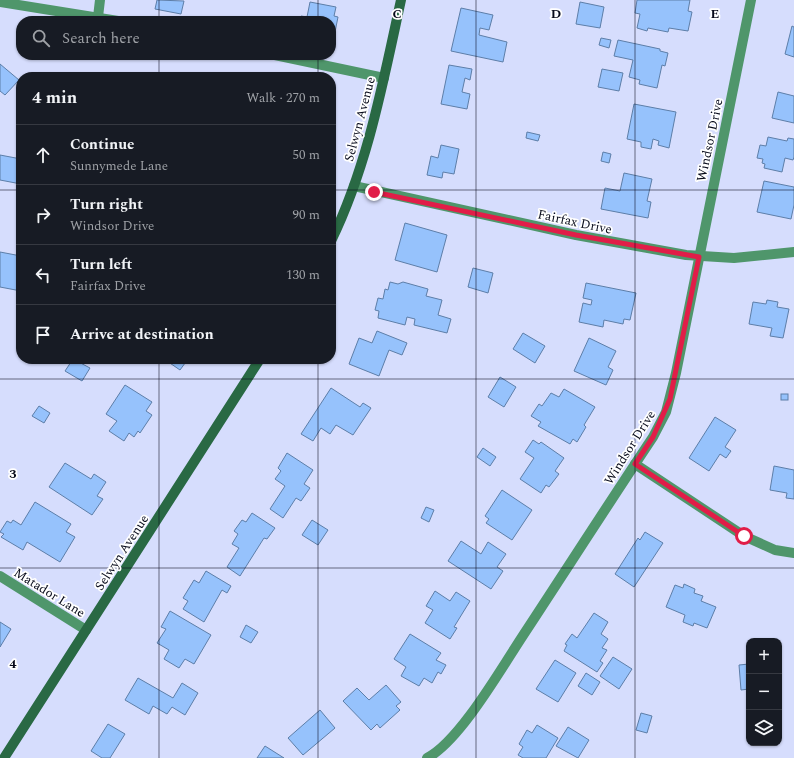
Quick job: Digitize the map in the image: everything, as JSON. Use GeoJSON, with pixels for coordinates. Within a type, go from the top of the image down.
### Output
{"type":"FeatureCollection","features":[{"type":"Feature","properties":{"kind":"street"},"geometry":{"type":"LineString","coordinates":[[98,16],[100,0]]}},
{"type":"Feature","properties":{"kind":"street","name":"Selwyn Avenue"},"geometry":{"type":"LineString","coordinates":[[336,229],[354,186],[371,131],[402,0]]}},
{"type":"Feature","properties":{"kind":"street","name":"Windsor Drive"},"geometry":{"type":"LineString","coordinates":[[427,758],[445,746],[498,674],[653,437],[670,399],[751,0]]}},
{"type":"Feature","properties":{"kind":"street"},"geometry":{"type":"LineString","coordinates":[[0,2],[91,16]]}},
{"type":"Feature","properties":{"kind":"street"},"geometry":{"type":"LineString","coordinates":[[299,60],[384,78]]}},
{"type":"Feature","properties":{"kind":"street","name":"Fairfax Drive"},"geometry":{"type":"LineString","coordinates":[[354,186],[576,235],[699,257],[734,258],[794,252]]}},
{"type":"Feature","properties":{"kind":"street","name":"Selwyn Avenue"},"geometry":{"type":"LineString","coordinates":[[4,758],[257,364]]}},
{"type":"Feature","properties":{"kind":"street"},"geometry":{"type":"LineString","coordinates":[[635,464],[744,536],[775,550],[794,553]]}},
{"type":"Feature","properties":{"kind":"street","name":"Matador Lane"},"geometry":{"type":"LineString","coordinates":[[0,576],[86,630]]}},
{"type":"Feature","properties":{"kind":"building"},"geometry":{"type":"Polygon","coordinates":[[[157,0],[184,1],[181,14],[155,9],[157,0]]]}},
{"type":"Feature","properties":{"kind":"building"},"geometry":{"type":"Polygon","coordinates":[[[637,0],[690,0],[688,11],[692,12],[688,31],[669,28],[668,32],[648,28],[647,31],[637,28],[640,14],[635,13],[637,0]]]}},
{"type":"Feature","properties":{"kind":"building"},"geometry":{"type":"Polygon","coordinates":[[[310,2],[336,7],[334,16],[307,16],[310,2]]]}},
{"type":"Feature","properties":{"kind":"building"},"geometry":{"type":"Polygon","coordinates":[[[580,2],[604,7],[600,28],[576,24],[580,2]]]}},
{"type":"Feature","properties":{"kind":"building"},"geometry":{"type":"Polygon","coordinates":[[[461,8],[493,15],[489,30],[480,28],[479,35],[507,42],[503,62],[451,51],[461,8]]]}},
{"type":"Feature","properties":{"kind":"building"},"geometry":{"type":"Polygon","coordinates":[[[336,16],[338,17],[336,27],[336,16]]]}},
{"type":"Feature","properties":{"kind":"building"},"geometry":{"type":"Polygon","coordinates":[[[792,26],[794,27],[794,57],[785,54],[792,26]]]}},
{"type":"Feature","properties":{"kind":"building"},"geometry":{"type":"Polygon","coordinates":[[[601,38],[611,40],[609,48],[599,45],[601,38]]]}},
{"type":"Feature","properties":{"kind":"building"},"geometry":{"type":"Polygon","coordinates":[[[618,40],[660,49],[660,51],[668,53],[665,66],[662,65],[657,88],[639,84],[640,80],[629,77],[633,60],[614,56],[618,40]]]}},
{"type":"Feature","properties":{"kind":"building"},"geometry":{"type":"Polygon","coordinates":[[[0,64],[16,77],[16,83],[5,95],[0,91],[0,64]]]}},
{"type":"Feature","properties":{"kind":"building"},"geometry":{"type":"Polygon","coordinates":[[[449,65],[472,69],[470,80],[465,78],[462,92],[470,94],[467,109],[441,104],[449,65]]]}},
{"type":"Feature","properties":{"kind":"building"},"geometry":{"type":"Polygon","coordinates":[[[602,69],[623,73],[619,91],[598,87],[602,69]]]}},
{"type":"Feature","properties":{"kind":"building"},"geometry":{"type":"Polygon","coordinates":[[[778,92],[794,96],[794,123],[772,118],[778,92]]]}},
{"type":"Feature","properties":{"kind":"building"},"geometry":{"type":"Polygon","coordinates":[[[634,104],[676,112],[669,148],[658,145],[659,141],[653,139],[651,149],[641,147],[641,142],[627,139],[634,104]]]}},
{"type":"Feature","properties":{"kind":"building"},"geometry":{"type":"Polygon","coordinates":[[[527,132],[540,135],[538,141],[526,138],[527,132]]]}},
{"type":"Feature","properties":{"kind":"building"},"geometry":{"type":"Polygon","coordinates":[[[768,137],[787,141],[788,138],[794,139],[793,160],[785,158],[782,172],[764,168],[765,164],[762,163],[763,159],[757,158],[760,145],[766,146],[768,137]]]}},
{"type":"Feature","properties":{"kind":"building"},"geometry":{"type":"Polygon","coordinates":[[[441,145],[459,149],[454,174],[443,172],[442,178],[427,175],[431,156],[438,158],[441,145]]]}},
{"type":"Feature","properties":{"kind":"building"},"geometry":{"type":"Polygon","coordinates":[[[603,152],[611,154],[609,163],[601,161],[603,152]]]}},
{"type":"Feature","properties":{"kind":"building"},"geometry":{"type":"Polygon","coordinates":[[[0,155],[16,158],[16,183],[0,180],[0,155]]]}},
{"type":"Feature","properties":{"kind":"building"},"geometry":{"type":"Polygon","coordinates":[[[624,173],[652,179],[647,201],[651,202],[648,218],[601,209],[605,188],[620,191],[624,173]]]}},
{"type":"Feature","properties":{"kind":"building"},"geometry":{"type":"Polygon","coordinates":[[[764,181],[794,187],[794,205],[791,219],[757,212],[764,181]]]}},
{"type":"Feature","properties":{"kind":"building"},"geometry":{"type":"Polygon","coordinates":[[[405,223],[447,235],[437,272],[395,260],[405,223]]]}},
{"type":"Feature","properties":{"kind":"building"},"geometry":{"type":"Polygon","coordinates":[[[0,252],[16,255],[16,290],[0,287],[0,252]]]}},
{"type":"Feature","properties":{"kind":"building"},"geometry":{"type":"Polygon","coordinates":[[[473,268],[493,273],[488,293],[468,287],[473,268]]]}},
{"type":"Feature","properties":{"kind":"building"},"geometry":{"type":"Polygon","coordinates":[[[390,282],[398,284],[403,282],[428,289],[426,296],[442,300],[438,315],[451,319],[447,333],[414,325],[415,319],[407,317],[405,325],[378,318],[379,311],[375,310],[378,298],[383,299],[385,289],[388,290],[390,282]]]}},
{"type":"Feature","properties":{"kind":"building"},"geometry":{"type":"Polygon","coordinates":[[[586,283],[636,293],[630,320],[624,319],[623,324],[604,320],[603,327],[579,322],[583,303],[591,305],[592,300],[583,298],[586,283]]]}},
{"type":"Feature","properties":{"kind":"building"},"geometry":{"type":"Polygon","coordinates":[[[767,300],[778,302],[777,307],[789,309],[783,338],[770,336],[772,328],[749,324],[753,302],[766,304],[767,300]]]}},
{"type":"Feature","properties":{"kind":"building"},"geometry":{"type":"Polygon","coordinates":[[[377,331],[407,343],[402,355],[389,350],[379,376],[349,364],[359,338],[372,343],[377,331]]]}},
{"type":"Feature","properties":{"kind":"building"},"geometry":{"type":"Polygon","coordinates":[[[523,333],[545,346],[535,363],[513,349],[523,333]]]}},
{"type":"Feature","properties":{"kind":"building"},"geometry":{"type":"Polygon","coordinates":[[[589,338],[616,351],[608,367],[613,370],[606,385],[574,371],[589,338]]]}},
{"type":"Feature","properties":{"kind":"building"},"geometry":{"type":"Polygon","coordinates":[[[70,364],[82,364],[90,368],[82,381],[65,371],[70,364]]]}},
{"type":"Feature","properties":{"kind":"building"},"geometry":{"type":"Polygon","coordinates":[[[171,364],[184,364],[180,370],[171,364]]]}},
{"type":"Feature","properties":{"kind":"building"},"geometry":{"type":"Polygon","coordinates":[[[500,377],[516,387],[504,407],[488,397],[500,377]]]}},
{"type":"Feature","properties":{"kind":"building"},"geometry":{"type":"Polygon","coordinates":[[[125,385],[152,402],[146,411],[152,415],[140,433],[138,431],[134,437],[129,433],[124,441],[109,431],[117,421],[106,414],[125,385]]]}},
{"type":"Feature","properties":{"kind":"building"},"geometry":{"type":"Polygon","coordinates":[[[331,388],[360,407],[363,403],[371,408],[353,435],[336,425],[330,434],[321,428],[313,441],[301,434],[331,388]]]}},
{"type":"Feature","properties":{"kind":"building"},"geometry":{"type":"Polygon","coordinates":[[[564,389],[595,407],[584,425],[586,427],[577,442],[573,439],[570,444],[538,426],[541,422],[531,416],[539,404],[542,406],[551,393],[559,397],[564,389]]]}},
{"type":"Feature","properties":{"kind":"building"},"geometry":{"type":"Polygon","coordinates":[[[781,394],[788,394],[788,400],[781,400],[781,394]]]}},
{"type":"Feature","properties":{"kind":"building"},"geometry":{"type":"Polygon","coordinates":[[[39,406],[50,413],[44,423],[32,416],[39,406]]]}},
{"type":"Feature","properties":{"kind":"building"},"geometry":{"type":"Polygon","coordinates":[[[715,417],[736,430],[725,447],[731,451],[726,458],[720,454],[709,471],[689,458],[715,417]]]}},
{"type":"Feature","properties":{"kind":"building"},"geometry":{"type":"Polygon","coordinates":[[[533,440],[539,444],[541,442],[564,458],[555,471],[559,474],[549,487],[546,485],[541,493],[520,479],[534,458],[525,452],[533,440]]]}},
{"type":"Feature","properties":{"kind":"building"},"geometry":{"type":"Polygon","coordinates":[[[483,448],[496,457],[490,466],[477,457],[483,448]]]}},
{"type":"Feature","properties":{"kind":"building"},"geometry":{"type":"Polygon","coordinates":[[[287,453],[313,470],[304,484],[310,488],[301,501],[296,498],[283,518],[270,509],[285,486],[275,479],[281,471],[278,468],[287,453]]]}},
{"type":"Feature","properties":{"kind":"building"},"geometry":{"type":"Polygon","coordinates":[[[65,463],[91,479],[94,474],[106,482],[97,496],[103,499],[92,515],[49,487],[65,463]]]}},
{"type":"Feature","properties":{"kind":"building"},"geometry":{"type":"Polygon","coordinates":[[[774,466],[794,470],[794,499],[786,498],[787,493],[770,490],[774,466]]]}},
{"type":"Feature","properties":{"kind":"building"},"geometry":{"type":"Polygon","coordinates":[[[502,490],[532,510],[512,540],[486,523],[489,519],[485,516],[502,490]]]}},
{"type":"Feature","properties":{"kind":"building"},"geometry":{"type":"Polygon","coordinates":[[[35,502],[71,524],[66,532],[75,537],[60,562],[27,542],[23,550],[1,537],[4,534],[0,532],[7,521],[11,523],[13,520],[21,525],[35,502]]]}},
{"type":"Feature","properties":{"kind":"building"},"geometry":{"type":"Polygon","coordinates":[[[426,507],[434,510],[429,522],[421,518],[426,507]]]}},
{"type":"Feature","properties":{"kind":"building"},"geometry":{"type":"Polygon","coordinates":[[[252,513],[275,528],[267,539],[264,538],[240,576],[227,567],[239,548],[232,544],[238,534],[234,531],[242,520],[246,522],[252,513]]]}},
{"type":"Feature","properties":{"kind":"building"},"geometry":{"type":"Polygon","coordinates":[[[312,520],[328,530],[318,545],[302,535],[312,520]]]}},
{"type":"Feature","properties":{"kind":"building"},"geometry":{"type":"Polygon","coordinates":[[[645,532],[663,543],[634,587],[615,574],[638,538],[640,540],[645,532]]]}},
{"type":"Feature","properties":{"kind":"building"},"geometry":{"type":"Polygon","coordinates":[[[461,541],[481,554],[488,542],[506,554],[497,567],[503,571],[491,589],[448,561],[461,541]]]}},
{"type":"Feature","properties":{"kind":"building"},"geometry":{"type":"Polygon","coordinates":[[[206,571],[231,586],[227,593],[222,590],[204,622],[183,609],[188,601],[183,598],[194,580],[199,583],[206,571]]]}},
{"type":"Feature","properties":{"kind":"building"},"geometry":{"type":"Polygon","coordinates":[[[684,584],[695,589],[694,593],[703,596],[701,601],[716,607],[707,628],[694,623],[693,626],[683,622],[685,615],[666,607],[675,585],[683,588],[684,584]]]}},
{"type":"Feature","properties":{"kind":"building"},"geometry":{"type":"Polygon","coordinates":[[[435,591],[450,601],[456,592],[470,601],[454,627],[457,628],[450,639],[425,623],[433,610],[426,606],[435,591]]]}},
{"type":"Feature","properties":{"kind":"building"},"geometry":{"type":"Polygon","coordinates":[[[170,611],[211,635],[194,664],[185,659],[179,668],[164,659],[169,650],[157,643],[166,629],[161,627],[170,611]]]}},
{"type":"Feature","properties":{"kind":"building"},"geometry":{"type":"Polygon","coordinates":[[[594,613],[608,622],[601,634],[608,639],[602,648],[607,650],[600,661],[603,663],[597,672],[564,651],[567,645],[565,644],[572,634],[577,638],[594,613]]]}},
{"type":"Feature","properties":{"kind":"building"},"geometry":{"type":"Polygon","coordinates":[[[0,622],[11,629],[0,647],[0,622]]]}},
{"type":"Feature","properties":{"kind":"building"},"geometry":{"type":"Polygon","coordinates":[[[246,625],[258,632],[251,643],[240,637],[246,625]]]}},
{"type":"Feature","properties":{"kind":"building"},"geometry":{"type":"Polygon","coordinates":[[[410,634],[441,653],[436,660],[446,665],[441,674],[438,672],[432,683],[424,678],[419,686],[401,676],[406,667],[394,659],[410,634]]]}},
{"type":"Feature","properties":{"kind":"building"},"geometry":{"type":"Polygon","coordinates":[[[613,657],[632,669],[619,689],[600,676],[613,657]]]}},
{"type":"Feature","properties":{"kind":"building"},"geometry":{"type":"Polygon","coordinates":[[[555,660],[576,673],[558,702],[536,689],[555,660]]]}},
{"type":"Feature","properties":{"kind":"building"},"geometry":{"type":"Polygon","coordinates":[[[746,664],[746,689],[741,690],[739,665],[746,664]]]}},
{"type":"Feature","properties":{"kind":"building"},"geometry":{"type":"Polygon","coordinates":[[[586,673],[600,682],[592,695],[578,686],[586,673]]]}},
{"type":"Feature","properties":{"kind":"building"},"geometry":{"type":"Polygon","coordinates":[[[138,678],[173,698],[182,683],[198,693],[185,715],[172,707],[167,714],[153,706],[149,714],[125,700],[138,678]]]}},
{"type":"Feature","properties":{"kind":"building"},"geometry":{"type":"Polygon","coordinates":[[[386,685],[401,702],[396,706],[400,710],[380,728],[377,724],[371,730],[343,701],[357,688],[369,700],[386,685]]]}},
{"type":"Feature","properties":{"kind":"building"},"geometry":{"type":"Polygon","coordinates":[[[320,710],[335,728],[303,755],[288,738],[320,710]]]}},
{"type":"Feature","properties":{"kind":"building"},"geometry":{"type":"Polygon","coordinates":[[[641,713],[652,716],[647,733],[636,730],[641,713]]]}},
{"type":"Feature","properties":{"kind":"building"},"geometry":{"type":"Polygon","coordinates":[[[108,724],[125,734],[110,758],[102,758],[91,751],[108,724]]]}},
{"type":"Feature","properties":{"kind":"building"},"geometry":{"type":"Polygon","coordinates":[[[537,725],[558,738],[546,758],[523,758],[518,755],[523,747],[519,744],[527,730],[532,733],[537,725]]]}},
{"type":"Feature","properties":{"kind":"building"},"geometry":{"type":"Polygon","coordinates":[[[568,727],[589,740],[578,758],[556,746],[568,727]]]}},
{"type":"Feature","properties":{"kind":"building"},"geometry":{"type":"Polygon","coordinates":[[[265,746],[284,758],[257,758],[265,746]]]}},
{"type":"Feature","properties":{"kind":"route"},"geometry":{"type":"LineString","coordinates":[[374,192],[479,213],[576,235],[699,257],[676,373],[666,412],[653,437],[635,464],[744,536]]}}]}
